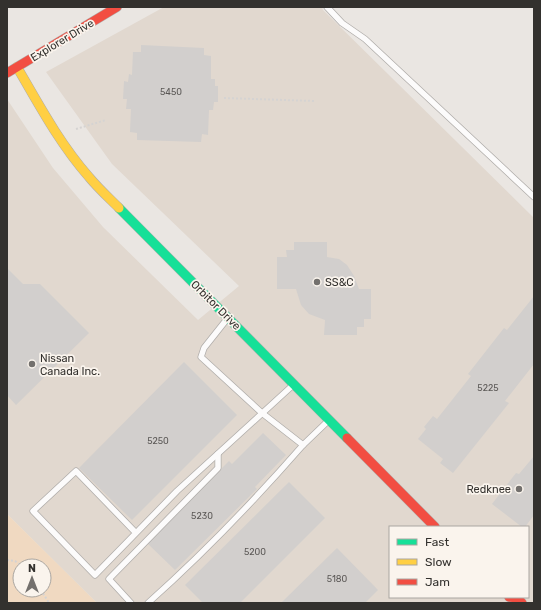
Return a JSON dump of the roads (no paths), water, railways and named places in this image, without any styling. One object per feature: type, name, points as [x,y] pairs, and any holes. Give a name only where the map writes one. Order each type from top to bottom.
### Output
[{"type":"street","name":"Explorer Drive","points":[[7,73],[117,7]]},
{"type":"street","name":"Orbitor Drive","points":[[17,67],[43,113],[63,144],[89,178],[434,526]]},
{"type":"lane","points":[[327,7],[342,23],[365,39],[534,197]]},
{"type":"lane","points":[[228,317],[204,348],[201,357],[262,413],[303,446]]},
{"type":"lane","points":[[136,533],[76,471],[33,511],[95,575],[136,533],[177,491],[294,384]]},
{"type":"lane","points":[[148,603],[178,576],[269,484],[329,420]]},
{"type":"lane","points":[[131,603],[109,579],[218,468],[218,454]]},
{"type":"place","name":"SS&C","points":[[317,282]]},
{"type":"place","name":"Nissan Canada Inc.","points":[[32,364]]},
{"type":"place","name":"Redknee","points":[[519,489]]}]
